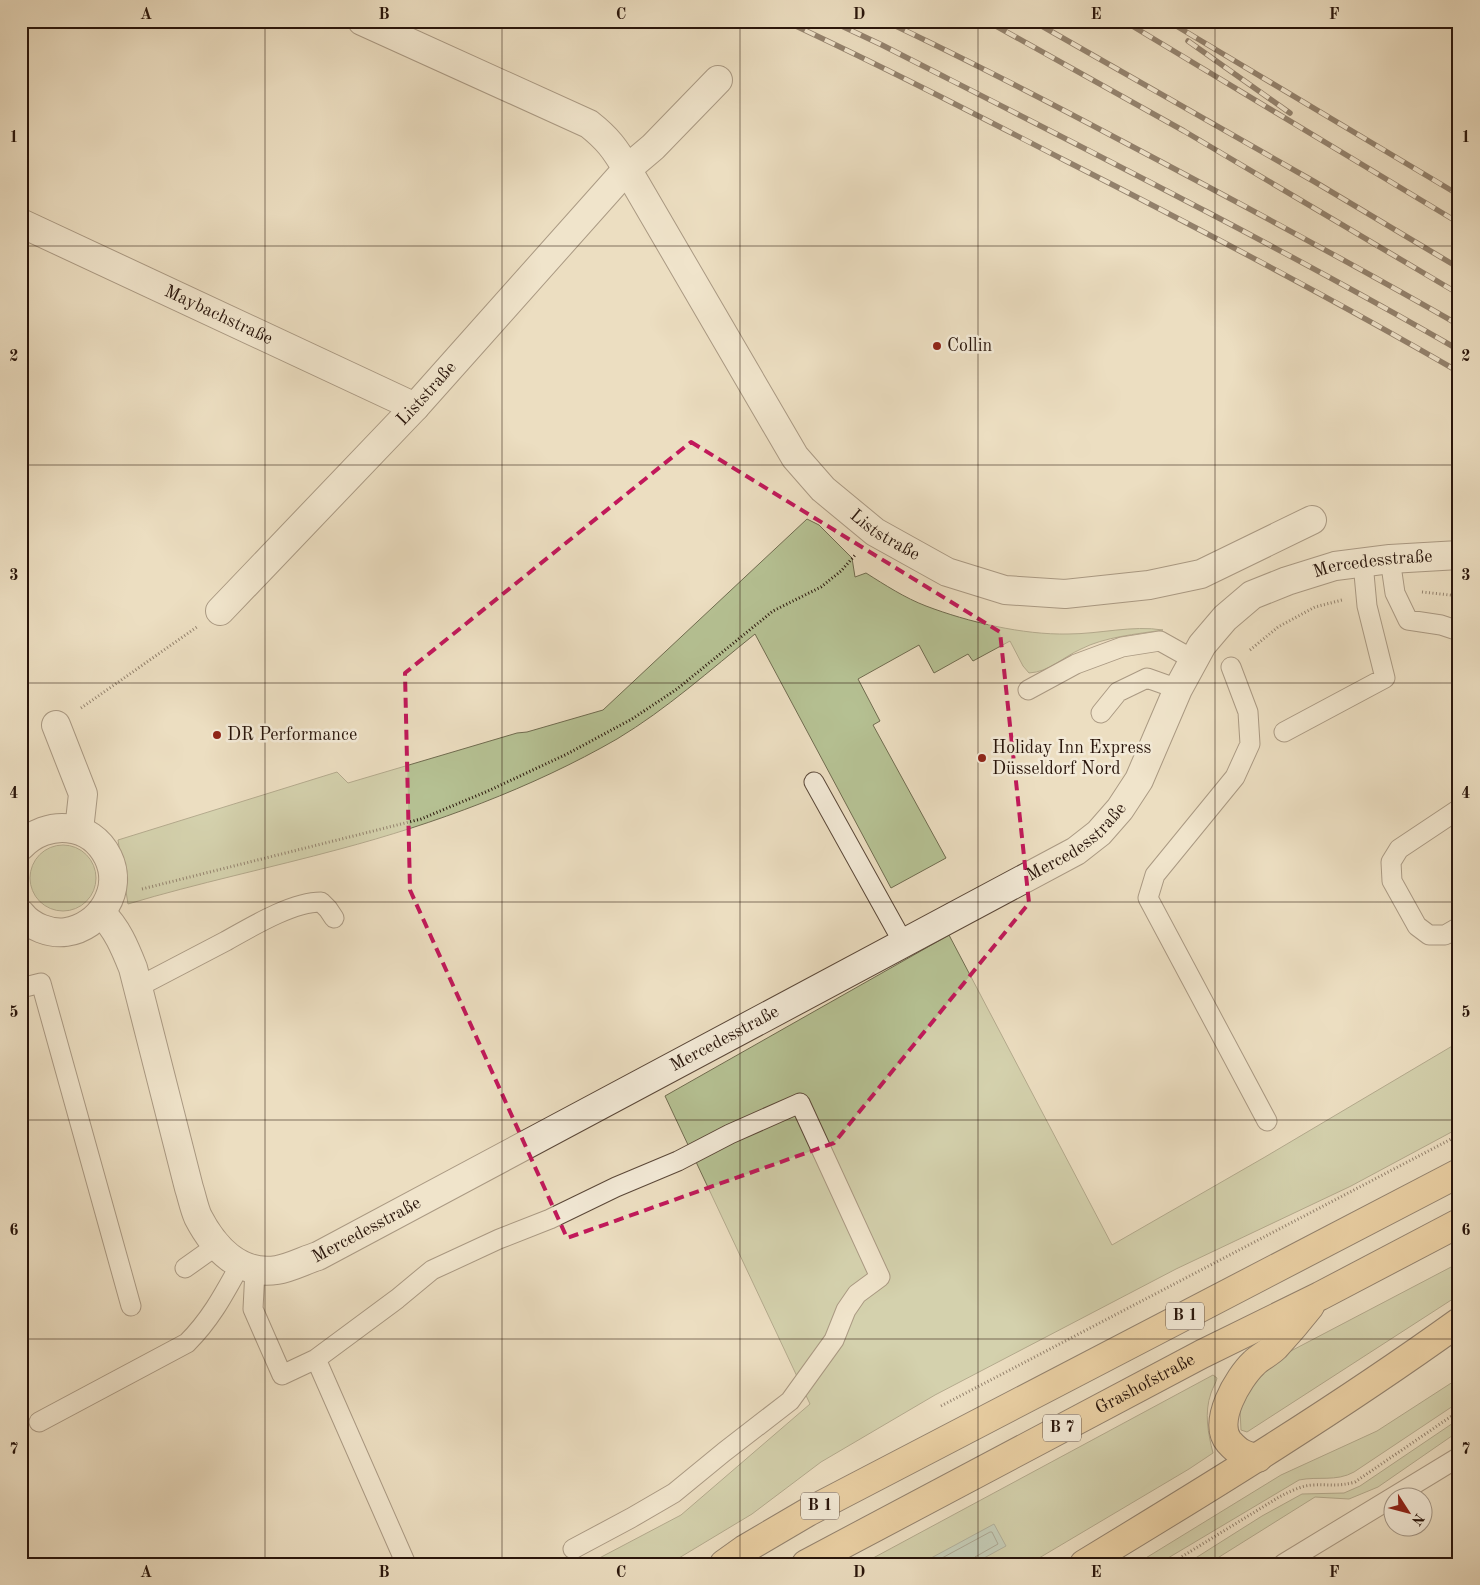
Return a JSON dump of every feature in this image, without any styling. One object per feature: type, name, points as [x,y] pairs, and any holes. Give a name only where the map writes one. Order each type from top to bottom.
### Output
[{"type":"main road","name":"B 1","points":[[724,1564],[745,1549],[808,1512],[1459,1173]]},
{"type":"main road","name":"Grashofstraße","points":[[806,1564],[1202,1354],[1320,1296],[1459,1223]]},
{"type":"main road","points":[[1258,1458],[1245,1456],[1236,1450],[1226,1439],[1223,1424],[1226,1409],[1237,1387],[1253,1364],[1273,1348],[1320,1296]]},
{"type":"main road","points":[[1084,1564],[1258,1458],[1394,1369],[1459,1322]]},
{"type":"street","name":"Liststraße","points":[[362,21],[589,124],[605,136],[614,147],[795,457],[823,490],[870,528],[947,572],[1005,590],[1065,594],[1148,585],[1201,574],[1312,520]]},
{"type":"street","name":"Liststraße","points":[[220,611],[415,406],[627,169],[653,147],[718,80]]},
{"type":"street","name":"Maybachstraße","points":[[21,223],[415,406]]},
{"type":"street","name":"Mercedesstraße","points":[[248,1267],[277,1270],[318,1256],[1076,851],[1099,833],[1120,809],[1139,780],[1178,689],[1202,645],[1225,618],[1252,595],[1287,581],[1335,566],[1390,559],[1459,555]]},
{"type":"street","points":[[56,725],[84,794],[79,830]]},
{"type":"street","points":[[21,928],[61,932],[83,927],[106,905],[113,883],[108,857],[101,846],[90,836],[79,830],[66,827],[52,828],[40,832],[23,842]]},
{"type":"street","points":[[106,905],[111,922],[125,947],[138,987],[189,1188],[198,1216],[216,1246],[222,1252],[248,1267]]},
{"type":"street","points":[[21,914],[36,926],[49,931]]},
{"type":"lane","points":[[1390,559],[1395,593],[1408,620],[1441,625],[1459,631]]},
{"type":"lane","points":[[1284,732],[1385,678],[1367,606],[1363,562]]},
{"type":"lane","points":[[1028,690],[1076,664],[1122,647],[1160,641],[1194,660]]},
{"type":"lane","points":[[1231,667],[1248,712],[1250,744],[1235,778],[1155,875],[1148,898],[1267,1121]]},
{"type":"lane","points":[[1101,713],[1118,692],[1147,678],[1178,689]]},
{"type":"lane","points":[[814,782],[904,944]]},
{"type":"lane","points":[[1459,809],[1399,849],[1390,862],[1392,880],[1417,926],[1428,935],[1444,935],[1459,927]]},
{"type":"lane","points":[[138,987],[264,920],[299,906],[312,902],[321,902],[334,918]]},
{"type":"lane","points":[[21,988],[41,983],[131,1306]]},
{"type":"lane","points":[[248,1267],[253,1309],[282,1375],[316,1359],[397,1299],[432,1270],[678,1161],[730,1134],[800,1103],[880,1277],[857,1294],[846,1310],[834,1340],[790,1401],[674,1493],[572,1549]]},
{"type":"lane","points":[[184,1268],[216,1246]]},
{"type":"lane","points":[[39,1422],[187,1343],[203,1327],[248,1267]]},
{"type":"lane","points":[[316,1359],[406,1564]]},
{"type":"lane","points":[[1283,1564],[1459,1457]]},
{"type":"path","points":[[106,905],[421,819],[497,787],[567,754],[632,719],[678,689],[773,611],[821,587],[841,571],[857,552]]},
{"type":"path","name":"Mercedesstraße","points":[[1395,593],[1422,592],[1459,596]]},
{"type":"path","name":"Mercedesstraße","points":[[1231,667],[1278,627],[1315,607],[1366,595]]},
{"type":"path","points":[[56,725],[220,611]]},
{"type":"path","points":[[1170,1564],[1295,1489],[1311,1485],[1341,1486],[1355,1482],[1459,1411]]},
{"type":"highlighted area","points":[[691,442],[1000,632],[1029,903],[834,1143],[567,1238],[410,890],[405,673]]},
{"type":"green space","points":[[807,519],[819,525],[852,558],[855,577],[866,573],[910,599],[960,617],[1014,630],[1051,634],[1080,634],[1128,629],[1163,630],[1121,636],[1090,645],[1043,670],[1029,673],[1023,666],[1010,641],[973,661],[968,654],[934,673],[919,645],[858,679],[880,721],[873,725],[946,858],[891,888],[755,634],[688,689],[617,739],[585,757],[517,789],[447,816],[375,839],[128,904],[118,840],[337,772],[348,783],[517,733],[527,732],[603,710]]},
{"type":"green space","points":[[56,845],[70,845],[82,850],[91,859],[96,871],[94,891],[87,902],[70,911],[56,911],[44,906],[35,897],[30,885],[30,871],[35,859],[44,850]]},
{"type":"green space","points":[[949,935],[1112,1245],[1459,1042],[1459,1128],[1351,1186],[1176,1269],[935,1395],[821,1462],[752,1514],[669,1564],[588,1564],[681,1515],[810,1404],[665,1096]]},
{"type":"green space","points":[[1459,1261],[1459,1295],[1247,1432],[1241,1430],[1240,1410],[1248,1391],[1262,1374],[1287,1353],[1453,1266]]},
{"type":"green space","points":[[1213,1375],[1217,1378],[1209,1400],[1207,1416],[1213,1453],[1029,1564],[862,1564]]},
{"type":"green space","points":[[1459,1378],[1459,1402],[1354,1472],[1334,1478],[1299,1480],[1158,1564],[1136,1564],[1281,1475],[1377,1431]]},
{"type":"green space","points":[[1459,1419],[1459,1431],[1378,1487],[1349,1499],[1315,1497],[1208,1564],[1186,1564],[1262,1516],[1302,1494],[1344,1493],[1360,1486]]},
{"type":"water","points":[[994,1524],[1006,1546],[973,1564],[920,1564]]},
{"type":"railway","points":[[785,21],[926,90],[1165,212],[1313,290],[1459,372]]},
{"type":"railway","points":[[831,21],[882,45],[1172,194],[1316,270],[1459,350]]},
{"type":"railway","points":[[885,21],[1002,78],[1246,207],[1459,325]]},
{"type":"railway","points":[[987,21],[1184,131],[1459,294]]},
{"type":"railway","points":[[1033,21],[1315,182],[1459,268]]},
{"type":"railway","points":[[1124,21],[1459,223]]},
{"type":"railway","points":[[1168,21],[1459,195]]},
{"type":"railway","points":[[1188,41],[1290,113]]},
{"type":"place","name":"Collin","points":[[937,346]]},
{"type":"place","name":"DR Performance","points":[[217,735]]},
{"type":"place","name":"Holiday Inn Express Düsseldorf Nord","points":[[982,758]]}]
